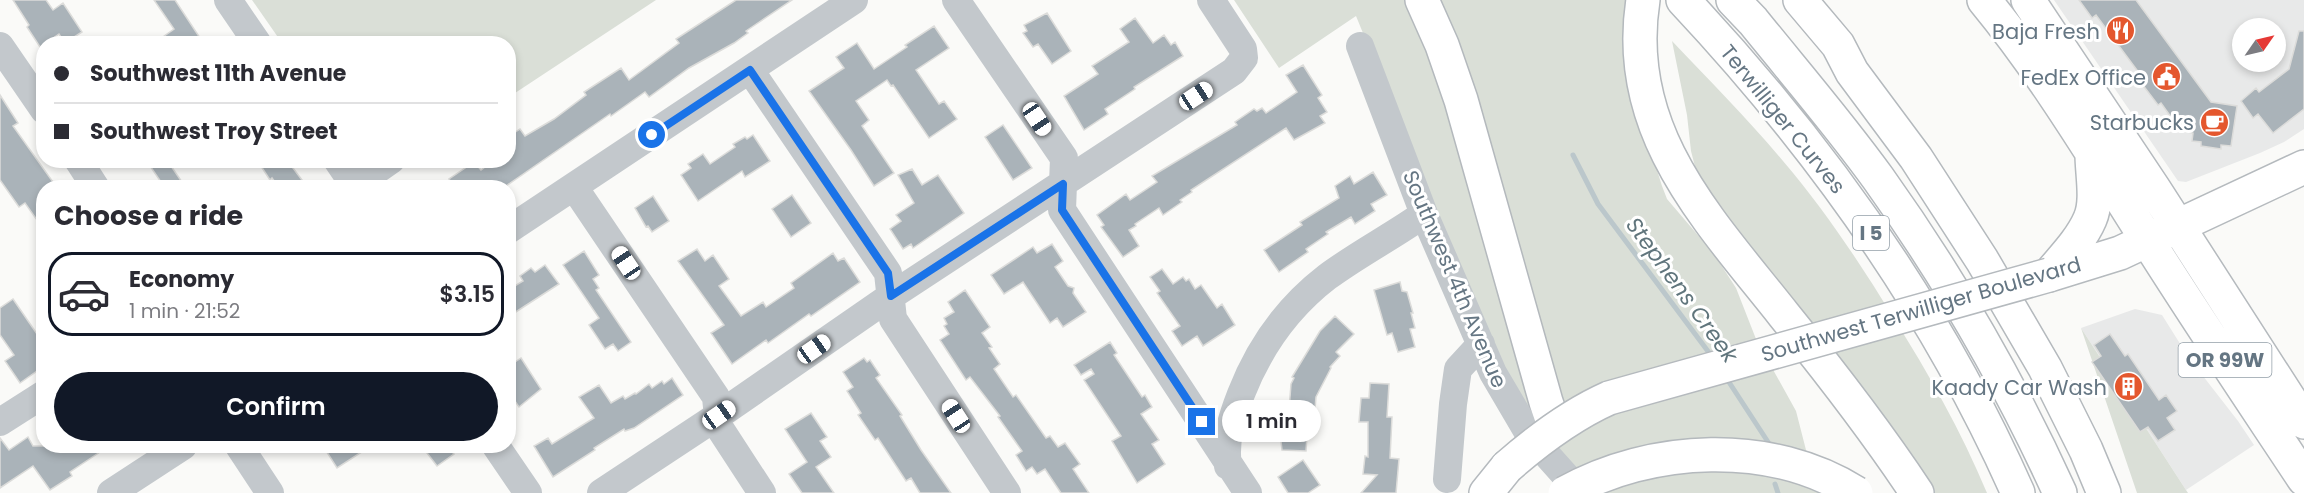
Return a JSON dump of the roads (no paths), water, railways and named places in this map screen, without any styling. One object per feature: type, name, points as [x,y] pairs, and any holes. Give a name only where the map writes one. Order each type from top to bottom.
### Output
[{"type":"main road","points":[[1422,0],[1450,67],[1481,166],[1555,428]]},
{"type":"main road","points":[[1642,0],[1639,31],[1641,74],[1654,125],[1672,166],[1708,219],[1880,438],[1917,493]]},
{"type":"main road","name":"Terwilliger Curves","points":[[1683,0],[1766,92],[1816,155],[1874,236],[1912,293],[1982,414],[2018,493]]},
{"type":"main road","name":"Terwilliger Curves","points":[[1733,0],[1878,177],[1935,264],[2009,390],[2060,493]]},
{"type":"main road","points":[[1785,0],[1830,53],[1852,72]]},
{"type":"main road","points":[[1800,0],[1838,45],[1852,72],[1916,158],[1982,260],[2045,368],[2086,450],[2104,493]]},
{"type":"main road","name":"OR 99W","points":[[1984,0],[2037,72],[2091,152],[2304,479]]},
{"type":"main road","name":"OR 99W","points":[[2028,0],[2178,225],[2304,422]]},
{"type":"main road","points":[[2049,275],[2079,239],[2091,218],[2094,204],[2091,152]]},
{"type":"main road","name":"Southwest Terwilliger Boulevard","points":[[1486,493],[1507,467],[1555,428],[1588,408],[1635,390],[2049,275],[2120,253],[2304,166]]},
{"type":"main road","points":[[1565,493],[1608,473],[1642,463],[1709,454],[1779,463],[1832,479],[1856,493]]},
{"type":"street","points":[[228,0],[253,36]]},
{"type":"street","points":[[516,225],[854,0]]},
{"type":"street","points":[[956,0],[1064,158],[1062,210],[1248,493]]},
{"type":"street","points":[[601,493],[891,296],[1234,71],[1244,58],[1239,42],[1211,0]]},
{"type":"street","points":[[0,45],[36,98]]},
{"type":"street","name":"Southwest 4th Avenue","points":[[1360,46],[1424,214],[1493,373],[1530,436],[1581,493]]},
{"type":"street","points":[[750,70],[888,273],[893,319],[1007,493]]},
{"type":"street","points":[[361,180],[379,168]]},
{"type":"street","points":[[574,187],[716,397],[722,431],[762,493]]},
{"type":"street","points":[[1231,493],[1227,461],[1229,432],[1250,372],[1278,326],[1311,290],[1329,276],[1424,214]]},
{"type":"street","points":[[1447,479],[1458,369],[1480,344]]},
{"type":"street","points":[[0,422],[36,399]]},
{"type":"street","points":[[111,493],[172,453]]},
{"type":"street","points":[[244,453],[270,493]]},
{"type":"street","points":[[501,453],[528,493]]},
{"type":"waterway","name":"Stephens Creek","points":[[1573,155],[1598,204],[1713,358]]},
{"type":"waterway","name":"Stephens Creek","points":[[1725,376],[1768,442]]},
{"type":"waterway","name":"Stephens Creek","points":[[1775,484],[1778,493]]},
{"type":"place","name":"Baja Fresh","points":[[2121,31]]},
{"type":"place","name":"FedEx Office","points":[[2167,77]]},
{"type":"place","name":"Starbucks","points":[[2215,122]]},
{"type":"place","name":"Kaady Car Wash","points":[[2128,387]]}]
